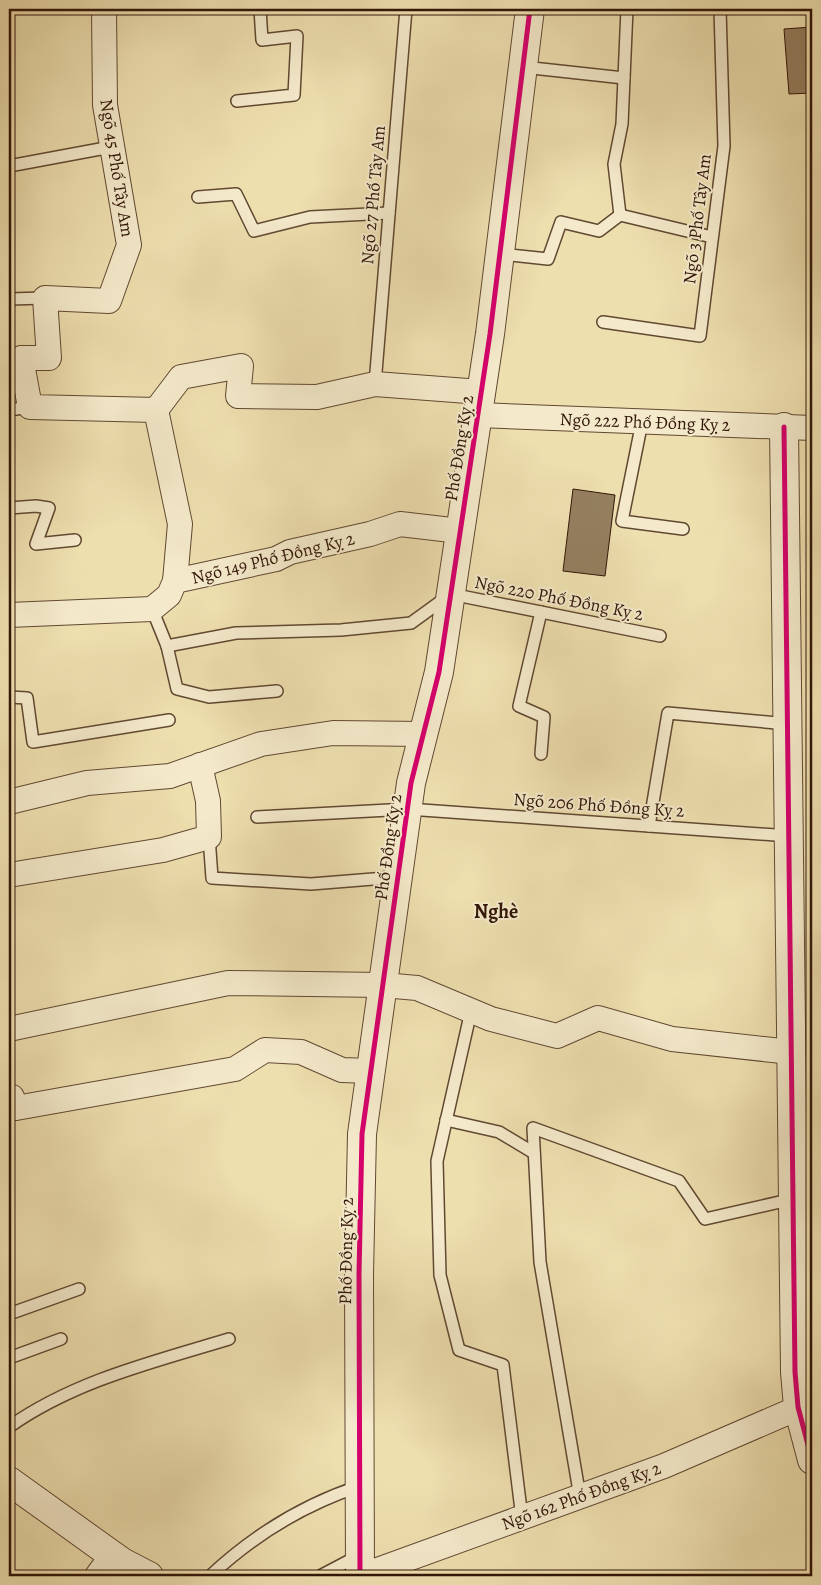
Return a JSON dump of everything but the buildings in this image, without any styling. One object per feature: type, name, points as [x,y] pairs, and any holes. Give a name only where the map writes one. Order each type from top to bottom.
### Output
[{"type":"street","name":"Ngõ 45 Phố Tây Am","points":[[45,298],[109,301],[129,245],[105,105],[104,9]]},
{"type":"street","name":"Phố Đồng Kỵ 2","points":[[360,1569],[359,1274],[362,1134],[408,810],[439,672],[451,594],[500,254],[530,9]]},
{"type":"street","points":[[45,298],[49,358],[21,358],[19,408],[156,410],[180,524],[175,581]]},
{"type":"street","name":"Ngõ 222 Phố Đồng Kỵ 2","points":[[156,410],[181,377],[242,366],[238,396],[317,397],[375,384],[479,404],[642,422],[812,428]]},
{"type":"street","points":[[784,427],[795,1372],[805,1404],[812,1460]]},
{"type":"street","name":"Ngõ 149 Phố Đồng Kỵ 2","points":[[152,610],[169,595],[175,581],[276,560],[290,552],[370,534],[400,524],[460,531]]},
{"type":"street","points":[[9,616],[152,610]]},
{"type":"street","points":[[9,802],[87,783],[170,776],[248,747],[333,733],[424,734]]},
{"type":"street","points":[[9,875],[163,850],[209,837],[208,801],[200,765]]},
{"type":"street","points":[[9,1029],[228,982],[382,985],[417,988],[490,1019],[557,1036],[598,1018],[672,1039],[791,1052]]},
{"type":"street","points":[[9,1097],[12,1097],[16,1108],[235,1069],[265,1050],[301,1052],[342,1070],[370,1071]]},
{"type":"street","name":"Ngõ 162 Phố Đồng Kỵ 2","points":[[360,1569],[522,1518],[664,1466],[805,1404]]},
{"type":"street","points":[[9,1481],[122,1562],[150,1576]]},
{"type":"street","points":[[97,1576],[113,1554]]},
{"type":"lane","points":[[236,100],[294,95],[297,36],[262,40],[260,9]]},
{"type":"lane","name":"Ngõ 27 Phố Tây Am","points":[[375,384],[406,9]]},
{"type":"lane","points":[[620,215],[614,164],[622,124],[627,9]]},
{"type":"lane","name":"Ngõ 3 Phố Tây Am","points":[[603,322],[700,336],[724,146],[720,9]]},
{"type":"lane","points":[[523,67],[624,78]]},
{"type":"lane","points":[[9,166],[111,147]]},
{"type":"lane","points":[[198,197],[236,194],[254,231],[310,217],[389,213]]},
{"type":"lane","points":[[620,215],[712,237]]},
{"type":"lane","points":[[500,254],[548,259],[561,222],[599,231],[620,215]]},
{"type":"lane","points":[[9,299],[45,298]]},
{"type":"lane","points":[[642,422],[622,521],[683,529]]},
{"type":"lane","points":[[9,508],[36,506],[49,508],[36,544],[75,540]]},
{"type":"lane","points":[[167,646],[236,633],[341,630],[411,623],[451,594]]},
{"type":"lane","name":"Ngõ 220 Phố Đồng Kỵ 2","points":[[451,594],[660,636]]},
{"type":"lane","points":[[152,610],[167,646],[177,689],[208,697],[277,691]]},
{"type":"lane","points":[[541,612],[519,706],[544,717],[541,754]]},
{"type":"lane","points":[[9,697],[27,698],[33,742],[169,720]]},
{"type":"lane","points":[[649,826],[668,713],[788,724]]},
{"type":"lane","name":"Ngõ 206 Phố Đồng Kỵ 2","points":[[257,817],[408,810],[788,836]]},
{"type":"lane","points":[[209,837],[212,878],[311,884],[398,877]]},
{"type":"lane","points":[[471,1011],[437,1161],[440,1275],[459,1350],[503,1365],[522,1518]]},
{"type":"lane","points":[[446,1120],[499,1132],[534,1153]]},
{"type":"lane","points":[[580,1497],[540,1262],[533,1128],[679,1182],[705,1219],[793,1199]]},
{"type":"lane","points":[[9,1314],[79,1289]]},
{"type":"lane","points":[[9,1358],[61,1339]]},
{"type":"lane","points":[[9,1427],[37,1407],[104,1377],[229,1339]]},
{"type":"lane","points":[[210,1576],[235,1552],[292,1515],[330,1496],[360,1486]]},
{"type":"lane","points":[[320,1576],[360,1569]]},
{"type":"cycle path","points":[[360,1576],[359,1274],[362,1134],[411,783],[439,672],[490,334],[530,9]]},
{"type":"cycle path","points":[[784,427],[795,1372],[798,1407],[812,1460]]},
{"type":"district","name":"Nghè","points":[[496,911]]}]
